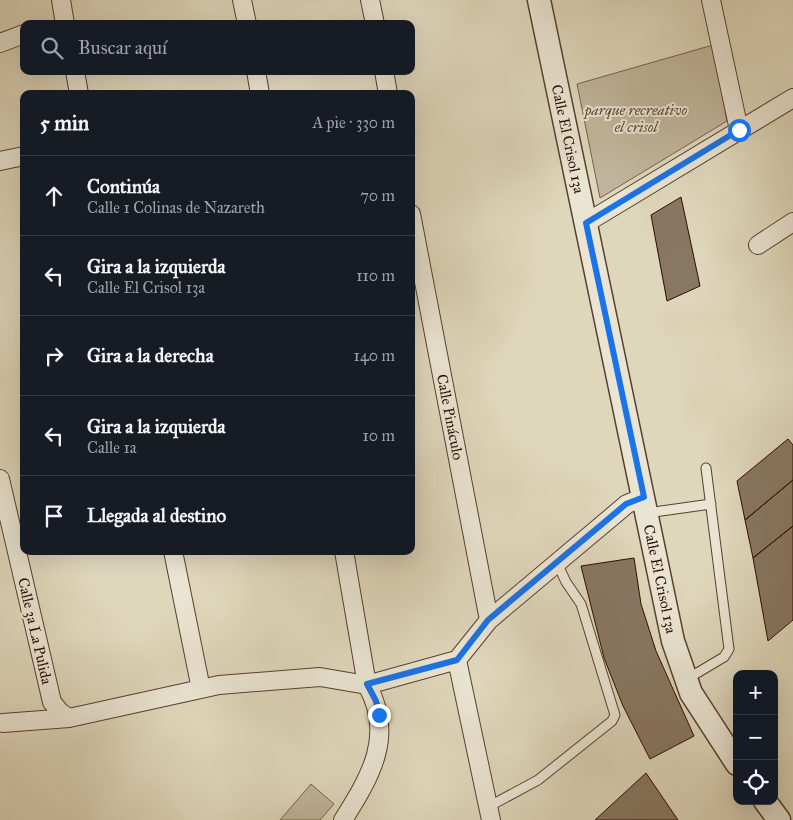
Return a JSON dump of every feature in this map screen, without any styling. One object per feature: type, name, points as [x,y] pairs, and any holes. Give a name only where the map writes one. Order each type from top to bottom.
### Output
[{"type":"street","points":[[61,0],[64,20]]},
{"type":"street","points":[[242,0],[245,20]]},
{"type":"street","points":[[370,0],[374,20]]},
{"type":"street","name":"Calle El Crisol 13a","points":[[539,0],[673,641],[691,693],[734,760]]},
{"type":"street","points":[[711,0],[739,130]]},
{"type":"street","points":[[0,43],[20,36]]},
{"type":"street","points":[[76,75],[78,90]]},
{"type":"street","points":[[257,75],[259,90]]},
{"type":"street","points":[[385,75],[387,90]]},
{"type":"street","points":[[586,223],[793,98]]},
{"type":"street","points":[[0,161],[20,157]]},
{"type":"street","points":[[758,245],[793,222]]},
{"type":"street","name":"Calle Pináculo","points":[[415,235],[488,620]]},
{"type":"street","name":"Calle 3a La Pulida","points":[[0,479],[52,702],[60,712],[69,718]]},
{"type":"street","points":[[3,723],[69,718],[219,685],[320,677],[367,684],[457,660],[488,620],[626,504],[645,505]]},
{"type":"street","points":[[174,555],[201,689]]},
{"type":"street","points":[[343,820],[368,781],[377,753],[379,715],[376,701],[367,684],[345,555]]},
{"type":"street","points":[[457,660],[489,813]]},
{"type":"street","points":[[768,805],[779,820]]},
{"type":"lane","points":[[686,679],[724,657],[730,649],[706,468]]},
{"type":"lane","points":[[645,505],[711,504]]},
{"type":"lane","points":[[489,813],[538,780],[612,721],[615,714],[580,604],[557,563]]},
{"type":"green space","name":"parque recreativo el crisol","points":[[713,45],[727,121],[600,198],[577,84]]},
{"type":"green space","points":[[311,784],[334,804],[320,820],[280,820]]},
{"type":"building","points":[[681,197],[700,286],[667,301],[651,215]]},
{"type":"building","points":[[788,439],[793,445],[793,480],[745,520],[737,481]]},
{"type":"building","points":[[793,480],[793,526],[753,558],[745,520]]},
{"type":"building","points":[[793,526],[793,620],[768,641],[753,558]]},
{"type":"building","points":[[634,558],[641,604],[656,651],[694,736],[650,759],[623,706],[604,658],[581,566]]},
{"type":"building","points":[[646,773],[678,820],[595,820]]},
{"type":"route","points":[[379,715],[376,701],[367,684],[457,660],[488,620],[626,504],[644,497],[586,223],[739,130]]}]
